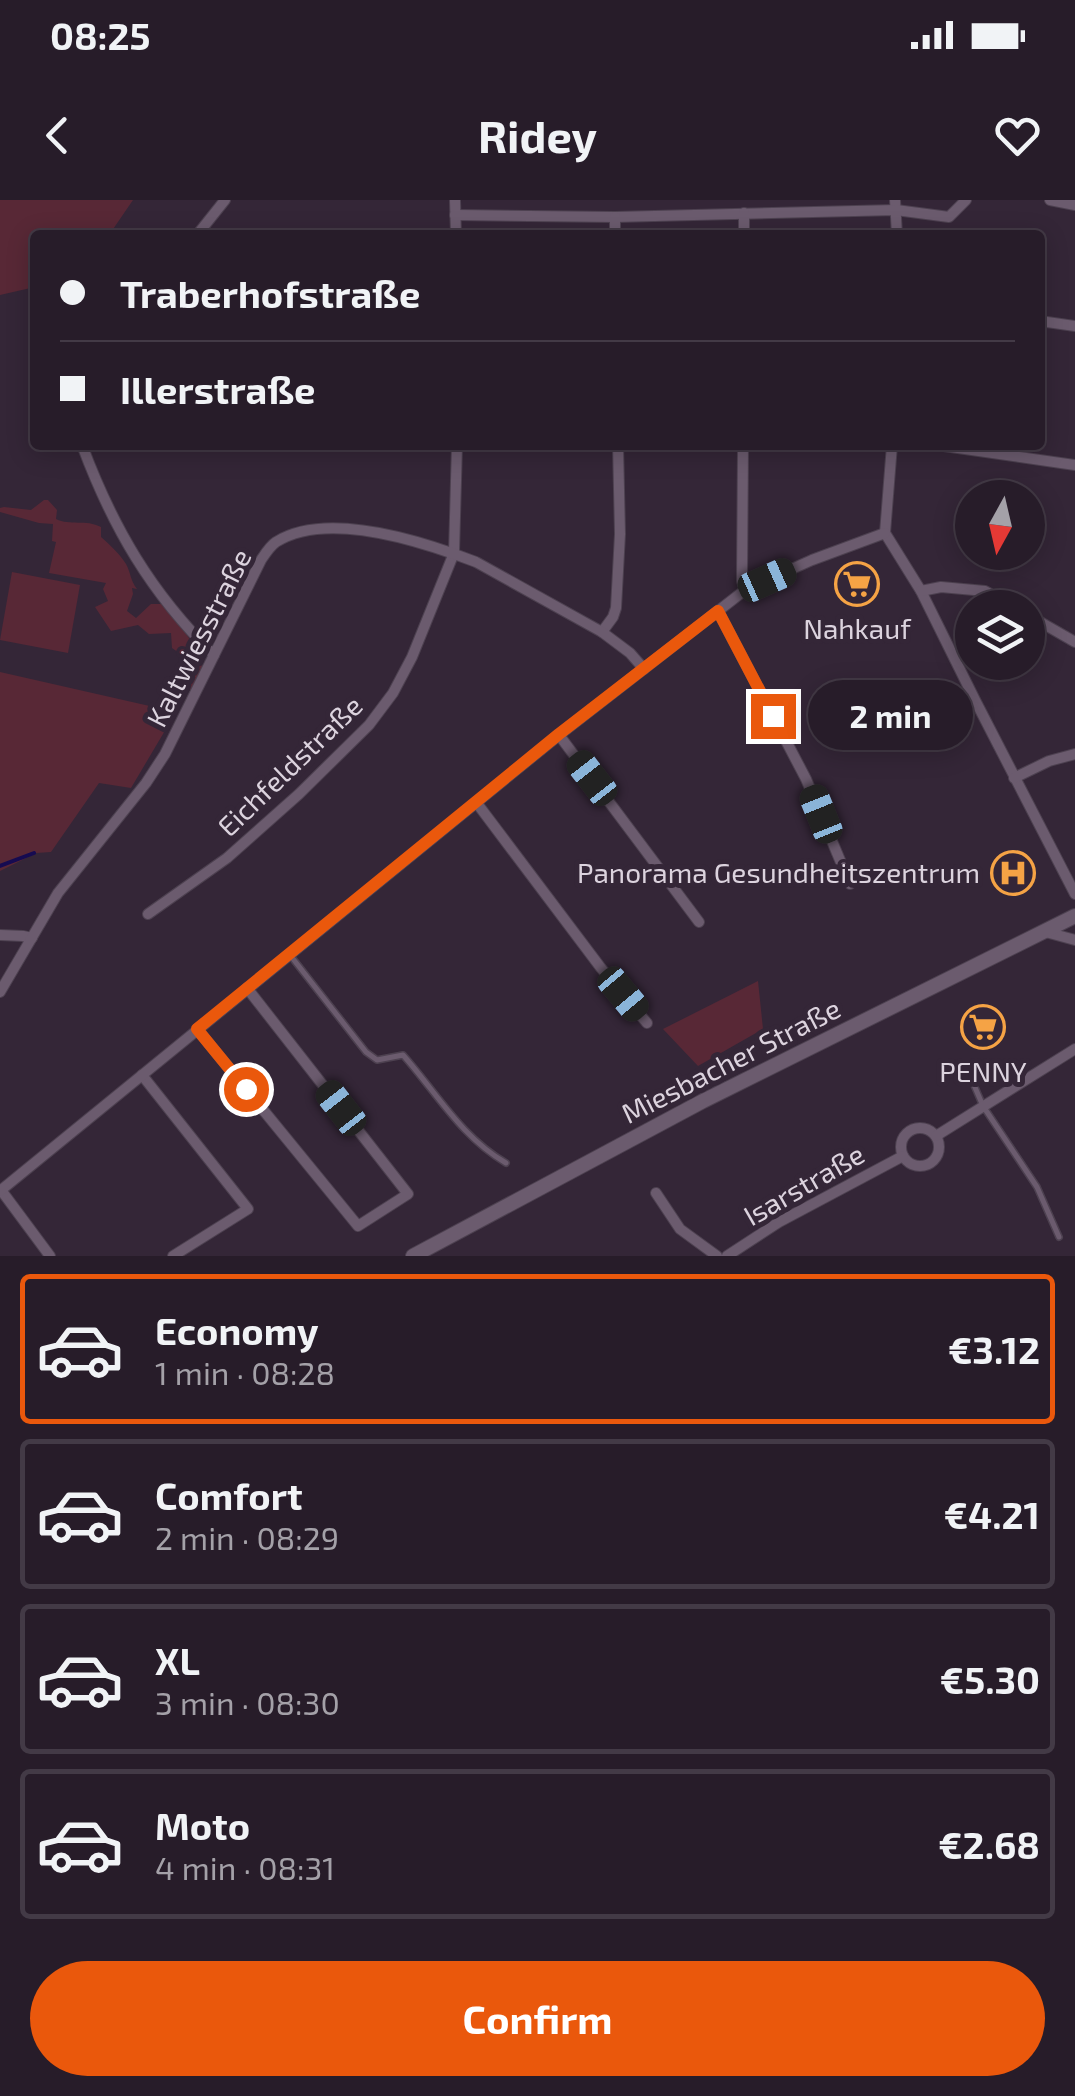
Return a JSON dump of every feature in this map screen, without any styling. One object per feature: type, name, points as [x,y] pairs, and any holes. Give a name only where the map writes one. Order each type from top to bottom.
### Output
[{"type":"main road","name":"Miesbacher Straße","points":[[413,1256],[703,1101],[1075,916]]},
{"type":"street","points":[[201,230],[225,200]]},
{"type":"street","points":[[455,200],[456,230]]},
{"type":"street","points":[[455,216],[614,218],[896,205],[949,217],[966,200]]},
{"type":"street","points":[[1050,200],[1075,204]]},
{"type":"street","points":[[896,205],[897,230]]},
{"type":"street","points":[[744,213],[744,230]]},
{"type":"street","points":[[614,218],[615,230]]},
{"type":"street","points":[[1045,322],[1075,326]]},
{"type":"street","points":[[84,450],[102,500],[129,550],[162,598],[214,655]]},
{"type":"street","name":"Eichfeldstraße","points":[[148,914],[226,858],[299,794],[369,726],[392,693],[412,657],[454,554],[457,450]]},
{"type":"street","points":[[602,632],[616,608],[620,534],[618,450]]},
{"type":"street","points":[[743,450],[744,590]]},
{"type":"street","points":[[892,450],[884,532],[921,591],[1075,894]]},
{"type":"street","points":[[972,450],[1075,465]]},
{"type":"street","name":"Kaltwiesstraße","points":[[0,992],[58,893],[165,754],[260,560],[274,543],[306,530],[337,528],[392,537],[454,554],[476,562],[602,632],[630,652],[644,668]]},
{"type":"street","points":[[50,1256],[1,1191],[559,734],[744,590],[884,532]]},
{"type":"street","points":[[921,591],[942,587],[974,590]]},
{"type":"street","points":[[718,611],[806,779],[850,884]]},
{"type":"street","points":[[1045,624],[1075,642]]},
{"type":"street","points":[[1062,634],[1075,632]]},
{"type":"street","points":[[559,734],[699,922]]},
{"type":"street","points":[[1014,778],[1049,761],[1075,754]]},
{"type":"street","points":[[476,802],[601,968],[648,1023]]},
{"type":"street","points":[[1040,931],[1075,940]]},
{"type":"street","points":[[0,935],[32,938]]},
{"type":"street","points":[[197,1029],[358,1226],[408,1194],[247,988]]},
{"type":"street","name":"Isarstraße","points":[[936,1136],[1075,1049]]},
{"type":"street","points":[[142,1074],[248,1209],[173,1256]]},
{"type":"street","name":"Isarstraße","points":[[926,1128],[936,1136],[938,1154],[930,1163],[918,1166],[903,1156],[901,1143],[908,1132],[926,1128]]},
{"type":"street","name":"Isarstraße","points":[[735,1254],[780,1222],[903,1156]]},
{"type":"street","points":[[656,1193],[680,1229],[717,1256]]},
{"type":"lane","points":[[290,955],[366,1052],[377,1060],[402,1055],[456,1122],[490,1154],[506,1163]]},
{"type":"lane","points":[[971,1078],[983,1106],[1037,1188],[1060,1237]]},
{"type":"shaded area","points":[[0,200],[133,200],[112,230],[30,230],[30,288],[0,295]]},
{"type":"shaded area","points":[[44,500],[57,510],[56,519],[101,527],[101,537],[128,567],[137,589],[132,588],[127,611],[136,618],[151,604],[164,604],[197,649],[193,657],[203,668],[192,689],[185,691],[180,682],[182,655],[172,648],[171,633],[149,634],[138,625],[111,631],[95,607],[108,601],[103,589],[106,583],[49,573],[56,542],[52,541],[53,524],[0,512],[4,507],[31,510]]},
{"type":"shaded area","points":[[12,572],[80,585],[68,653],[0,640]]},
{"type":"shaded area","points":[[0,672],[176,712],[131,788],[99,783],[51,852],[36,853],[0,871]]},
{"type":"shaded area","points":[[758,981],[763,1029],[698,1066],[663,1029]]},
{"type":"waterway","points":[[0,866],[34,853]]},
{"type":"place","name":"Nahkauf","points":[[857,584]]},
{"type":"place","name":"Panorama Gesundheitszentrum","points":[[1013,873]]},
{"type":"place","name":"PENNY","points":[[983,1027]]},
{"type":"route","points":[[246,1089],[197,1029],[559,734],[718,611],[773,716]]}]
